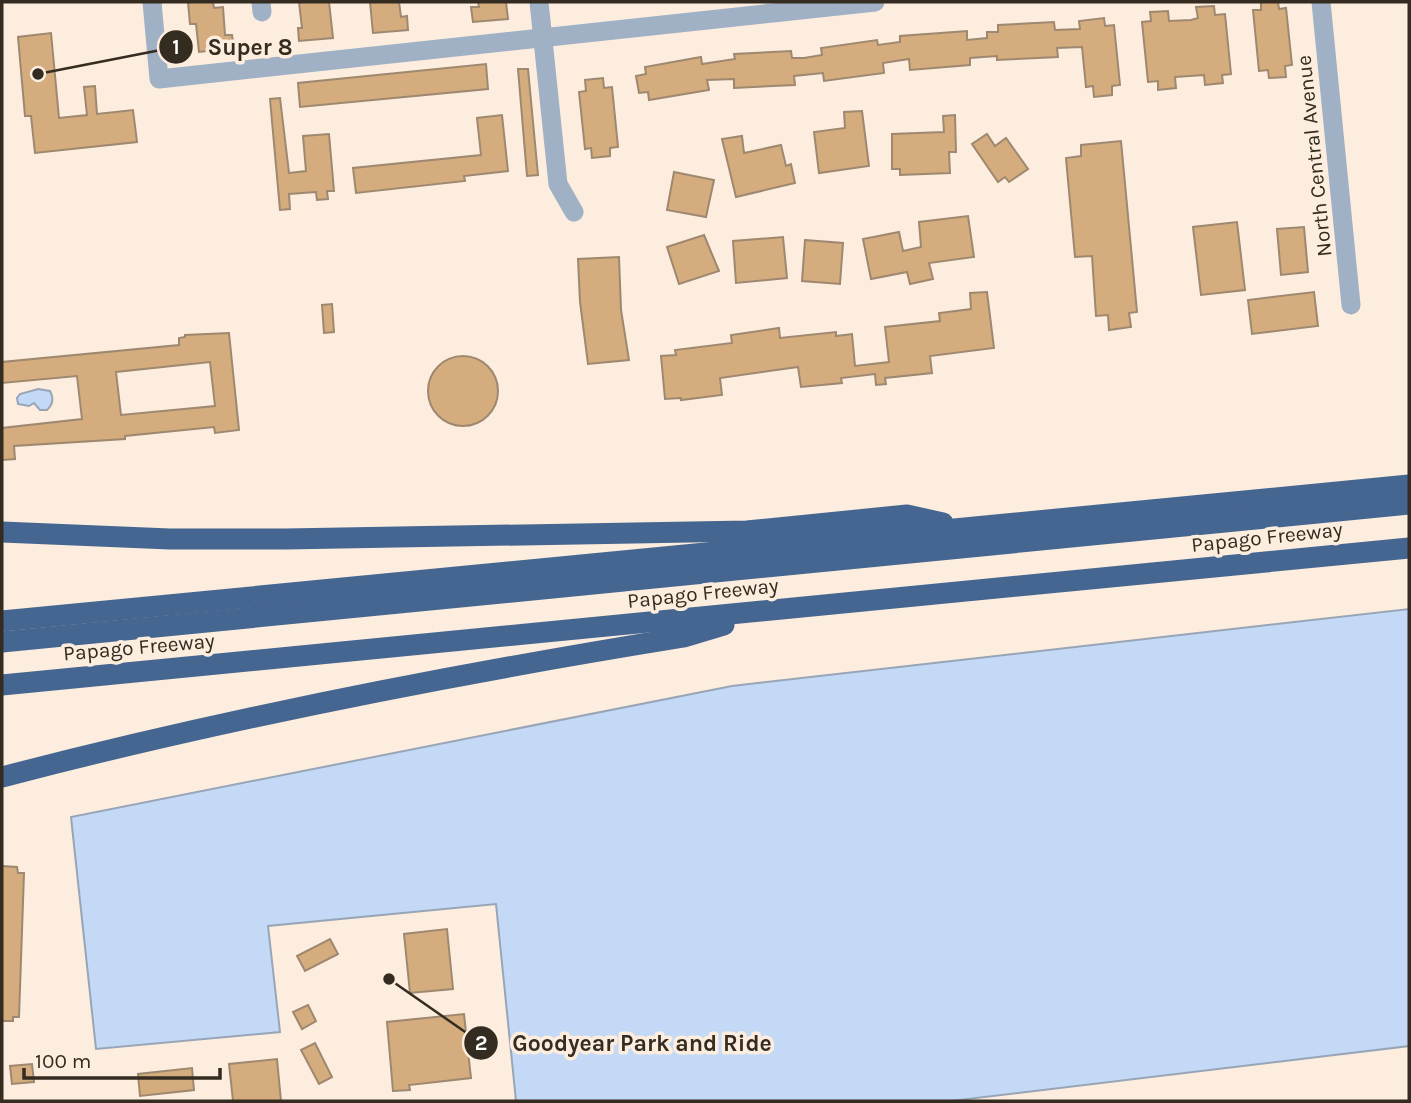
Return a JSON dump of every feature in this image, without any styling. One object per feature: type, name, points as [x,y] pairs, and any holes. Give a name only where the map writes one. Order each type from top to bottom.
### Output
[{"type":"highway","name":"Papago Freeway","points":[[2,621],[1409,485]]},
{"type":"highway","points":[[2,642],[1409,504]]},
{"type":"highway","points":[[2,532],[170,539],[285,539],[747,531],[907,515],[962,528]]},
{"type":"highway","name":"Papago Freeway","points":[[2,685],[1409,548]]},
{"type":"highway","points":[[2,777],[207,726],[336,699],[684,637],[777,610]]},
{"type":"street","points":[[152,2],[159,79],[875,2]]},
{"type":"street","points":[[539,2],[558,184],[574,212]]},
{"type":"street","name":"North Central Avenue","points":[[1321,2],[1351,305]]},
{"type":"water","points":[[38,389],[50,391],[52,401],[47,410],[40,410],[34,403],[29,406],[18,404],[17,398],[20,394]]},
{"type":"water","points":[[1409,609],[1409,1046],[951,1101],[516,1101],[496,904],[268,926],[280,1032],[96,1049],[71,817],[732,686]]},
{"type":"building","points":[[188,2],[213,2],[214,8],[223,7],[225,35],[232,35],[234,48],[199,52],[196,24],[190,24]]},
{"type":"building","points":[[299,2],[329,2],[333,38],[299,41],[298,28],[302,28]]},
{"type":"building","points":[[370,2],[399,2],[401,17],[407,16],[408,30],[373,33]]},
{"type":"building","points":[[478,2],[506,2],[508,19],[473,22],[471,7],[479,7]]},
{"type":"building","points":[[1261,2],[1278,2],[1279,9],[1286,8],[1292,65],[1285,66],[1286,77],[1269,78],[1268,70],[1259,71],[1253,10],[1261,10]]},
{"type":"building","points":[[1214,6],[1215,15],[1225,14],[1231,74],[1222,75],[1223,83],[1205,85],[1204,75],[1175,77],[1176,88],[1158,90],[1158,81],[1148,82],[1142,22],[1151,21],[1150,12],[1168,11],[1169,21],[1191,20],[1198,18],[1196,7]]},
{"type":"building","points":[[1104,18],[1105,26],[1114,25],[1120,85],[1112,86],[1112,95],[1094,97],[1093,86],[1086,87],[1082,47],[1057,48],[1058,57],[997,60],[997,56],[970,58],[970,65],[910,70],[909,59],[883,63],[884,73],[824,81],[823,73],[794,76],[795,85],[734,88],[734,79],[707,80],[709,90],[649,100],[648,92],[639,93],[636,76],[646,74],[645,67],[701,57],[702,64],[735,59],[734,54],[791,51],[792,58],[804,58],[822,55],[821,48],[877,40],[878,45],[900,42],[900,36],[967,31],[967,40],[987,38],[987,32],[998,32],[998,25],[1054,22],[1055,30],[1080,29],[1079,21]]},
{"type":"building","points":[[51,33],[59,118],[87,115],[84,87],[95,86],[97,114],[133,110],[137,142],[35,153],[31,116],[25,116],[18,37]]},
{"type":"building","points":[[486,64],[488,89],[300,107],[298,83]]},
{"type":"building","points":[[518,69],[528,69],[538,175],[527,176]]},
{"type":"building","points":[[603,78],[604,88],[612,87],[618,147],[610,148],[610,156],[592,158],[591,148],[585,149],[579,92],[586,91],[585,80]]},
{"type":"building","points":[[280,98],[289,173],[306,171],[303,136],[329,134],[334,191],[327,191],[328,199],[317,200],[316,192],[289,194],[290,209],[280,210],[270,99]]},
{"type":"building","points":[[862,111],[869,166],[819,173],[814,132],[845,128],[844,112]]},
{"type":"building","points":[[502,115],[508,171],[464,176],[465,181],[356,193],[353,168],[481,155],[477,118]]},
{"type":"building","points":[[955,115],[956,152],[949,152],[950,173],[900,175],[900,169],[892,169],[892,134],[944,132],[943,116]]},
{"type":"building","points":[[987,134],[995,146],[1006,138],[1028,169],[1009,182],[1005,177],[998,182],[972,144]]},
{"type":"building","points":[[742,136],[744,153],[781,145],[786,166],[791,164],[795,183],[736,197],[722,139]]},
{"type":"building","points":[[1121,141],[1137,312],[1129,313],[1131,327],[1109,330],[1108,315],[1096,316],[1092,256],[1075,257],[1066,158],[1081,156],[1081,145]]},
{"type":"building","points":[[674,172],[714,180],[706,217],[667,210]]},
{"type":"building","points":[[968,216],[974,257],[929,263],[933,279],[910,284],[907,272],[871,279],[863,239],[899,232],[903,251],[921,247],[919,222]]},
{"type":"building","points":[[1237,222],[1245,290],[1201,295],[1193,227]]},
{"type":"building","points":[[1304,227],[1308,272],[1281,275],[1277,229]]},
{"type":"building","points":[[704,235],[719,271],[679,284],[667,247]]},
{"type":"building","points":[[783,237],[787,278],[736,283],[733,241]]},
{"type":"building","points":[[805,240],[843,243],[840,284],[802,281]]},
{"type":"building","points":[[619,257],[621,310],[629,360],[588,364],[578,259]]},
{"type":"building","points":[[987,292],[994,348],[930,356],[932,373],[885,378],[886,384],[876,385],[875,374],[841,378],[842,383],[801,387],[798,367],[720,378],[722,395],[681,400],[665,399],[661,356],[676,355],[675,350],[732,343],[731,335],[779,328],[780,338],[836,332],[836,336],[852,334],[855,366],[889,362],[885,327],[940,321],[939,313],[971,309],[970,293]]},
{"type":"building","points":[[1314,292],[1318,326],[1252,334],[1248,300]]},
{"type":"building","points":[[332,304],[334,332],[324,333],[322,305]]},
{"type":"building","points":[[229,333],[239,430],[215,433],[214,427],[125,436],[125,439],[14,446],[15,459],[2,460],[2,428],[82,419],[77,376],[2,383],[2,362],[179,345],[179,338],[185,335]],"holes":[[[210,362],[215,406],[121,415],[116,372]]]},
{"type":"building","points":[[463,356],[488,366],[498,391],[488,416],[463,426],[438,416],[428,391],[438,366]]},
{"type":"building","points":[[2,866],[17,867],[18,873],[24,873],[19,1017],[13,1017],[13,1021],[2,1021]]},
{"type":"building","points":[[447,929],[453,989],[410,993],[404,934]]},
{"type":"building","points":[[330,939],[338,954],[305,971],[297,956]]},
{"type":"building","points":[[308,1005],[316,1021],[302,1029],[293,1012]]},
{"type":"building","points":[[464,1014],[471,1078],[409,1085],[410,1090],[393,1091],[387,1022]]},
{"type":"building","points":[[315,1043],[332,1077],[319,1084],[301,1050]]},
{"type":"building","points":[[277,1059],[281,1101],[233,1101],[229,1064]]},
{"type":"building","points":[[32,1064],[34,1082],[12,1084],[10,1066]]},
{"type":"building","points":[[192,1068],[194,1090],[140,1096],[138,1074]]},
{"type":"place","name":"Super 8","points":[[38,74]]},
{"type":"place","name":"Goodyear Park and Ride","points":[[389,979]]}]
